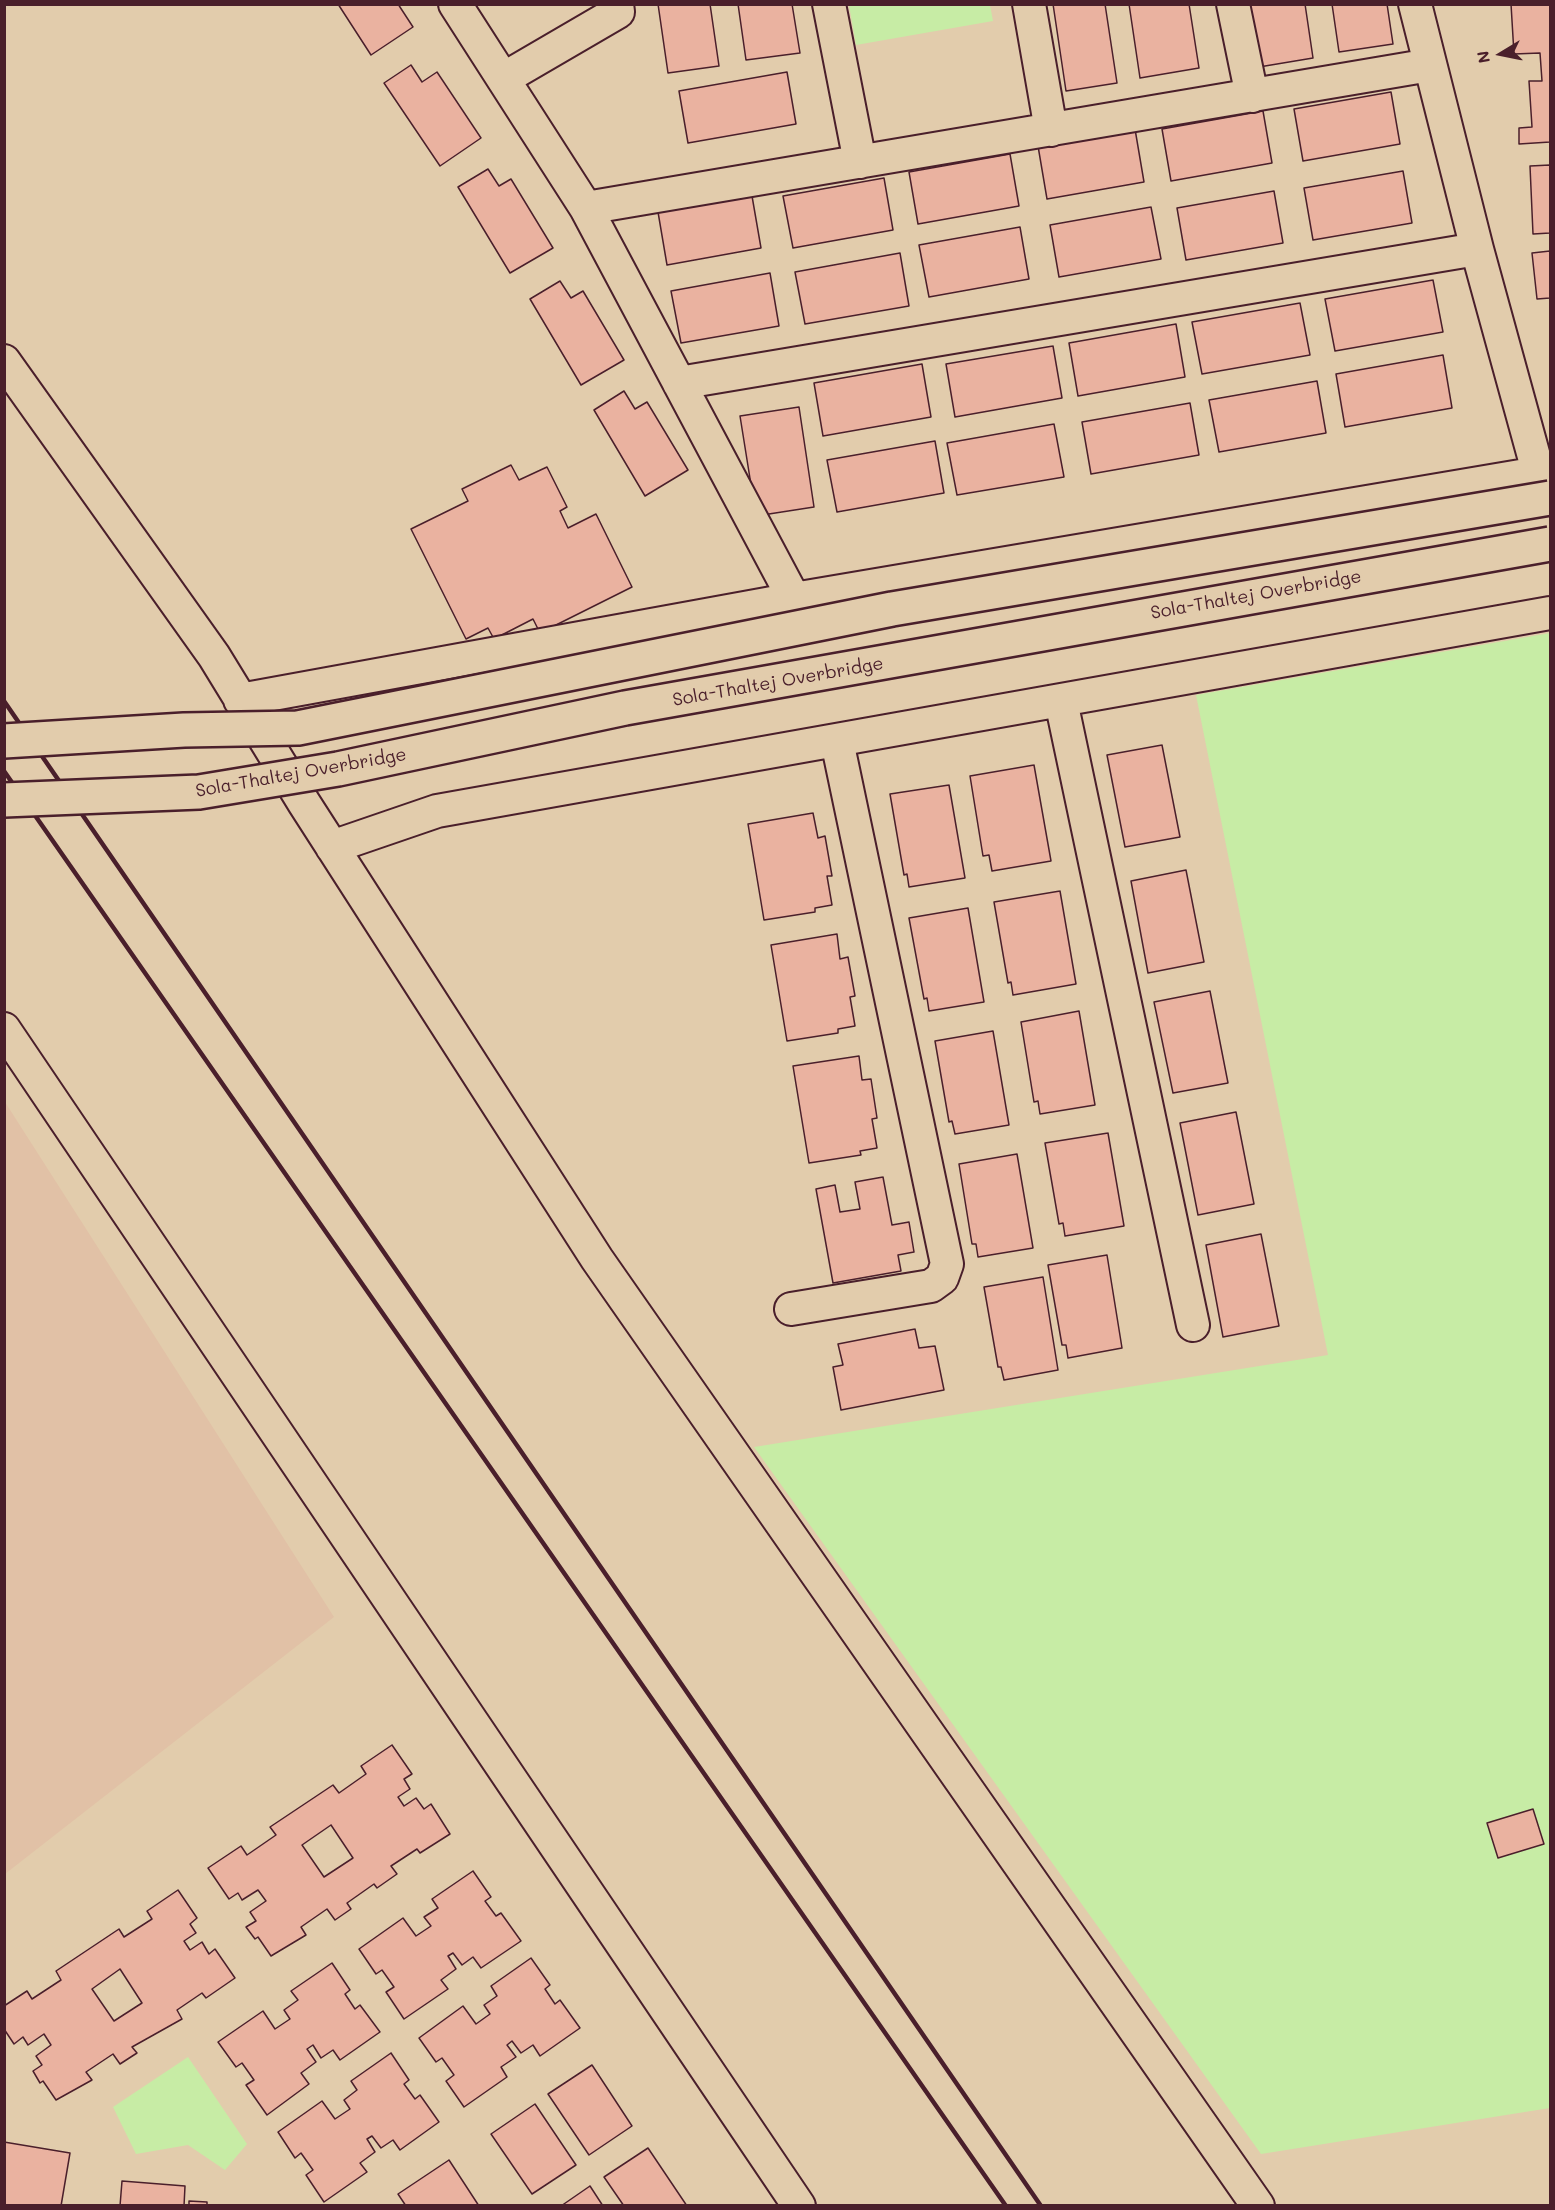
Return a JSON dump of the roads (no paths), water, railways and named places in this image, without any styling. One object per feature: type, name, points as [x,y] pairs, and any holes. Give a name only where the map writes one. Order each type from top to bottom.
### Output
[{"type":"street","points":[[455,4],[586,208],[794,599]]},
{"type":"street","points":[[503,79],[618,12],[617,4]]},
{"type":"street","points":[[829,4],[860,162]]},
{"type":"street","points":[[1029,4],[1051,130]]},
{"type":"street","points":[[1233,4],[1252,96]]},
{"type":"street","points":[[1415,4],[1477,249],[1546,481],[1551,511]]},
{"type":"street","points":[[586,208],[1431,65]]},
{"type":"street","points":[[679,383],[1477,249]]},
{"type":"street","points":[[4,361],[214,656],[332,847],[597,1259],[1258,2205]]},
{"type":"street","points":[[240,700],[794,599],[1546,481]]},
{"type":"street","points":[[4,741],[184,730],[298,728],[1546,481]]},
{"type":"street","name":"Sola-Thaltej Overbridge","points":[[4,800],[199,792],[338,769],[625,708],[1551,544]]},
{"type":"street","points":[[332,847],[437,812],[1551,613]]},
{"type":"street","points":[[1061,701],[1193,1325]]},
{"type":"street","points":[[791,1309],[931,1286],[942,1278],[947,1264],[837,741]]},
{"type":"street","points":[[4,1029],[799,2205]]},
{"type":"railway","points":[[4,701],[1041,2206]]},
{"type":"railway","points":[[4,771],[1006,2206]]}]
